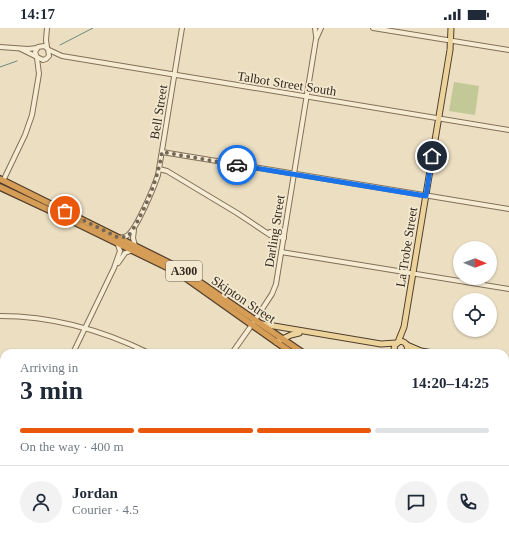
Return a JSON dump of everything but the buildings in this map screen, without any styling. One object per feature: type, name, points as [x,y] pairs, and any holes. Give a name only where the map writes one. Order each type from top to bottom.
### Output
[{"type":"highway","name":"Skipton Street","points":[[2,180],[118,240],[182,270],[298,349]]},
{"type":"highway","name":"Skipton Street","points":[[0,187],[118,240]]},
{"type":"highway","name":"Skipton Street","points":[[134,248],[179,273],[286,349]]},
{"type":"main road","name":"La Trobe Street","points":[[395,349],[394,347],[404,327],[439,118],[451,40],[451,28]]},
{"type":"main road","points":[[0,187],[2,180]]},
{"type":"main road","points":[[262,324],[308,333],[382,344],[402,341],[417,349]]},
{"type":"main road","name":"La Trobe Street","points":[[404,327],[406,344]]},
{"type":"main road","points":[[276,342],[294,334],[308,333]]},
{"type":"main road","points":[[382,344],[391,349]]},
{"type":"main road","points":[[406,344],[408,349]]},
{"type":"street","points":[[39,74],[50,54],[46,43],[47,28]]},
{"type":"street","name":"Bell Street","points":[[118,240],[130,234],[156,182],[182,28]]},
{"type":"street","name":"Darling Street","points":[[315,28],[316,39]]},
{"type":"street","name":"Darling Street","points":[[235,349],[252,325],[274,288],[284,237],[316,39],[321,28]]},
{"type":"street","points":[[373,28],[509,50]]},
{"type":"street","points":[[2,180],[31,119],[39,74],[39,65],[36,52],[46,33]]},
{"type":"street","points":[[0,47],[38,48],[44,46],[48,49]]},
{"type":"street","points":[[21,48],[41,60],[47,59]]},
{"type":"street","name":"Talbot Street South","points":[[48,49],[62,56],[509,130]]},
{"type":"street","name":"Talbot Street South","points":[[47,59],[62,56]]},
{"type":"street","points":[[162,152],[509,209]]},
{"type":"street","points":[[159,169],[167,171],[273,236],[284,237]]},
{"type":"street","name":"Bell Street","points":[[134,248],[133,235],[139,218]]},
{"type":"street","points":[[75,349],[114,268],[120,251],[118,240]]},
{"type":"street","points":[[114,268],[125,253],[134,248]]},
{"type":"street","points":[[281,252],[509,289]]},
{"type":"street","points":[[0,316],[40,319],[85,328],[126,342],[141,349]]},
{"type":"green space","points":[[454,82],[479,86],[475,115],[449,111]]},
{"type":"waterway","points":[[60,45],[93,28]]},
{"type":"waterway","points":[[0,67],[17,61]]},
{"type":"way so far","points":[[65,211],[119,238],[124,237],[132,231],[156,182],[162,152],[237,165]]},
{"type":"route","points":[[237,165],[426,196],[432,156]]}]
